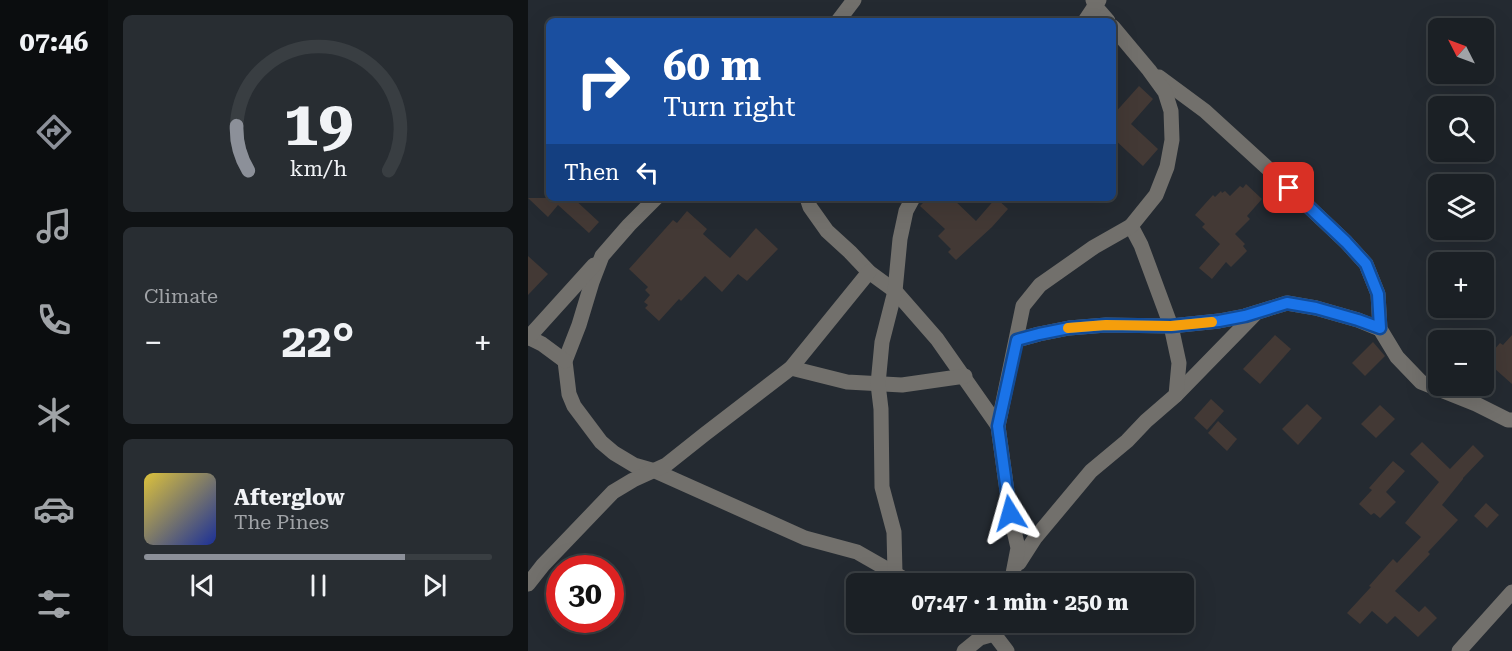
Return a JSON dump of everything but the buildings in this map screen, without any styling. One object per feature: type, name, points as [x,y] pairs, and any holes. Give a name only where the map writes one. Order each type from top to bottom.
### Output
[{"type":"street","points":[[840,18],[854,0]]},
{"type":"street","points":[[1087,18],[1096,2],[1106,18]]},
{"type":"street","points":[[1013,573],[1018,548],[1010,513],[998,426],[1023,306],[1040,285],[1094,247],[1131,226],[1156,195],[1167,168],[1172,140],[1171,111],[1165,92],[1116,31]]},
{"type":"street","points":[[1149,70],[1205,111],[1275,174],[1366,264],[1378,294],[1380,328],[1397,357],[1420,382],[1512,420]]},
{"type":"street","points":[[565,361],[542,344],[528,338],[653,201]]},
{"type":"street","points":[[808,201],[827,231],[869,272],[895,291],[936,339],[965,376],[998,426]]},
{"type":"street","points":[[896,573],[894,532],[882,487],[878,384],[882,342],[895,291],[900,239],[906,211],[912,201]]},
{"type":"street","points":[[1131,226],[1141,245],[1171,326],[1179,363],[1176,395]]},
{"type":"street","points":[[602,256],[565,361],[569,394],[574,406],[601,442],[634,465],[655,471],[805,538],[857,552],[896,573]]},
{"type":"street","points":[[528,584],[543,565],[613,492],[666,465],[791,368],[869,272]]},
{"type":"street","points":[[1017,340],[1069,328],[1106,325],[1171,326],[1219,321],[1257,313],[1287,303],[1304,305],[1380,328]]},
{"type":"street","points":[[1014,573],[1035,538],[1091,471],[1176,395],[1257,313]]},
{"type":"street","points":[[791,368],[847,382],[878,384],[902,385],[965,376]]},
{"type":"street","points":[[1459,651],[1512,592]]},
{"type":"street","points":[[964,651],[988,633]]},
{"type":"street","points":[[998,633],[1007,651]]},
{"type":"slow traffic","points":[[1068,328],[1106,325],[1171,326],[1212,322]]},
{"type":"route","points":[[1010,513],[998,426],[1017,340],[1069,328],[1106,325],[1171,326],[1219,321],[1245,316],[1287,303],[1316,308],[1380,328],[1378,294],[1366,264],[1289,188]]}]
